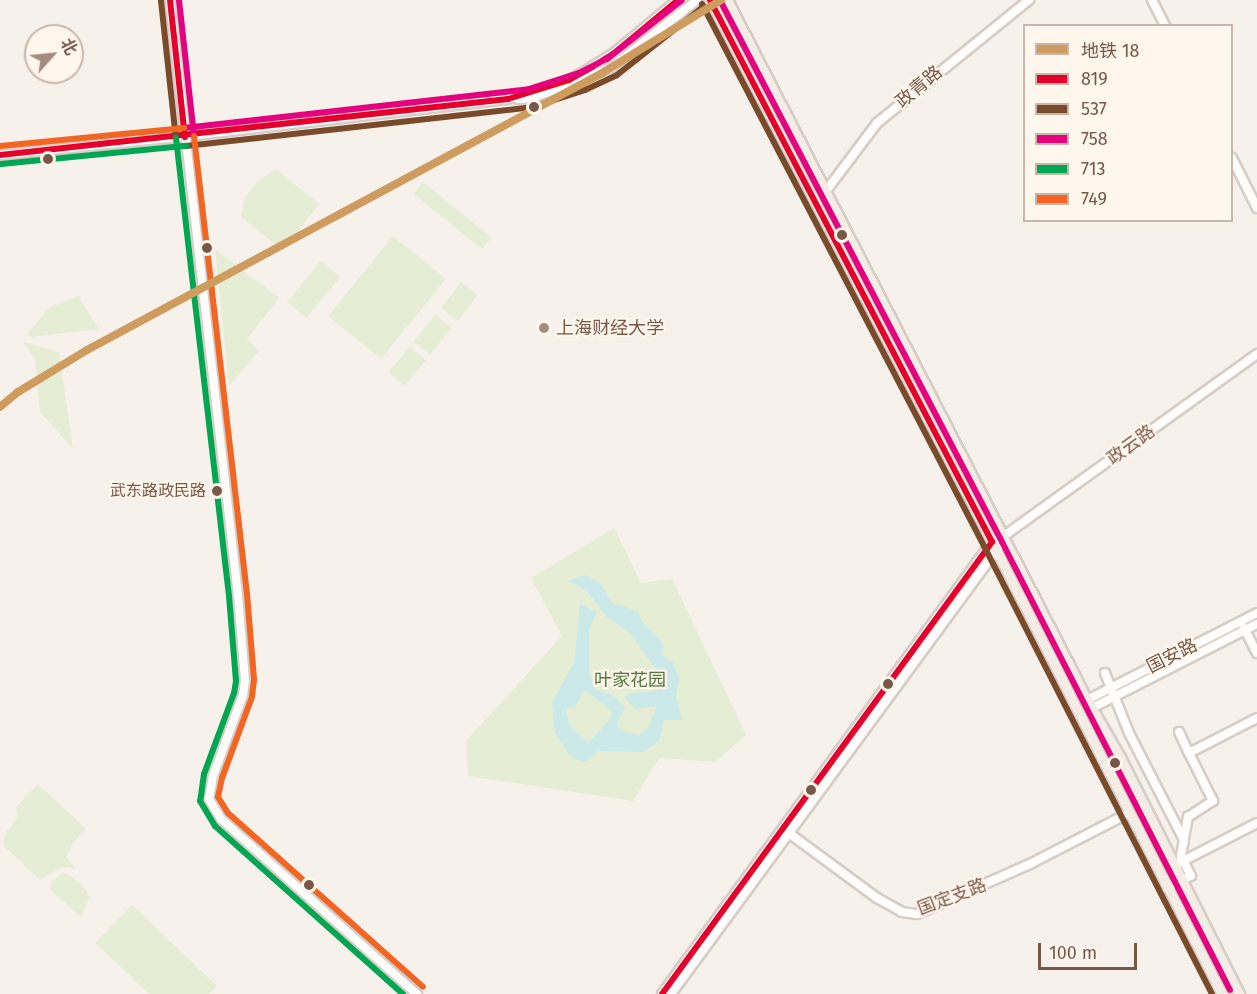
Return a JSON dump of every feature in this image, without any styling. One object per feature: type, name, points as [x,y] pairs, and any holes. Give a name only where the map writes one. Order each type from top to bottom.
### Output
[{"type":"main road","points":[[710,0],[994,547],[1222,994]]},
{"type":"main road","points":[[727,0],[1089,704],[1179,863],[1183,880],[1239,994]]},
{"type":"street","points":[[170,0],[238,595],[245,681],[243,695],[213,776],[209,799],[221,819],[417,994]]},
{"type":"street","points":[[508,99],[569,80],[592,68],[613,54],[678,0]]},
{"type":"street","points":[[0,155],[185,137],[531,98],[612,67],[697,0]]},
{"type":"street","name":"政青路","points":[[826,191],[878,123],[1029,0]]},
{"type":"street","points":[[1152,0],[1164,24]]},
{"type":"street","points":[[1233,160],[1257,208]]},
{"type":"street","name":"政云路","points":[[1004,537],[1257,354]]},
{"type":"street","points":[[671,994],[994,547],[1004,537]]},
{"type":"street","name":"国安路","points":[[1089,704],[1257,613]]},
{"type":"street","points":[[1241,622],[1257,653]]},
{"type":"street","name":"国安路","points":[[1112,692],[1257,624]]},
{"type":"street","points":[[1105,673],[1129,733],[1184,840]]},
{"type":"street","points":[[1189,753],[1257,718]]},
{"type":"street","points":[[1179,732],[1213,801],[1188,817],[1179,863]]},
{"type":"street","name":"国定支路","points":[[787,832],[876,898],[902,912],[917,914],[1030,864],[1129,813]]},
{"type":"street","points":[[1179,863],[1257,823]]},
{"type":"street","points":[[662,994],[787,832]]},
{"type":"street","points":[[1167,888],[1183,880]]},
{"type":"green space","points":[[276,169],[319,204],[283,251],[241,217],[245,197],[258,181]]},
{"type":"green space","points":[[423,182],[491,237],[482,249],[414,194]]},
{"type":"green space","points":[[393,236],[446,279],[381,359],[328,316]]},
{"type":"green space","points":[[215,249],[279,298],[247,339],[259,351],[229,386]]},
{"type":"green space","points":[[321,261],[340,277],[306,318],[287,302]]},
{"type":"green space","points":[[461,282],[478,295],[458,321],[441,308]]},
{"type":"green space","points":[[78,296],[99,329],[31,337],[27,334],[49,308]]},
{"type":"green space","points":[[435,315],[451,328],[430,355],[414,341]]},
{"type":"green space","points":[[23,342],[59,352],[73,449],[40,412],[35,358]]},
{"type":"green space","points":[[410,347],[426,361],[404,386],[388,372]]},
{"type":"green space","name":"叶家花园","points":[[614,528],[641,583],[672,579],[746,735],[715,762],[659,758],[633,801],[468,776],[466,741],[562,636],[531,578]]},
{"type":"green space","points":[[38,784],[86,829],[73,843],[66,857],[77,870],[69,867],[60,868],[40,880],[3,845],[5,834],[17,818],[16,807]]},
{"type":"green space","points":[[63,873],[71,876],[87,891],[89,899],[81,917],[50,890],[52,881]]},
{"type":"green space","points":[[132,905],[217,986],[209,994],[149,994],[95,943]]},
{"type":"water","points":[[585,575],[600,583],[612,603],[638,611],[641,620],[663,646],[662,656],[673,662],[679,680],[676,696],[682,720],[664,720],[659,741],[644,752],[598,751],[586,762],[571,758],[555,733],[552,702],[574,663],[580,604],[597,612],[589,628],[589,671],[594,689],[613,696],[625,707],[616,725],[626,732],[639,735],[647,729],[657,706],[635,709],[625,698],[628,694],[659,690],[665,682],[630,633],[607,617],[586,590],[568,581]],"holes":[[[585,690],[612,711],[611,718],[588,743],[570,726],[566,709],[576,706]]]},
{"type":"metro line","name":"18","points":[[0,407],[18,392],[87,350],[602,73],[721,0]]},
{"type":"transit line","name":"819","points":[[170,0],[185,137]]},
{"type":"transit line","name":"758","points":[[179,0],[194,136]]},
{"type":"transit line","name":"819","points":[[0,155],[508,99],[569,80],[592,67],[613,54],[678,0]]},
{"type":"transit line","name":"758","points":[[184,128],[529,89],[579,73],[607,59],[682,0]]},
{"type":"transit line","name":"819","points":[[662,994],[992,542],[710,0]]},
{"type":"transit line","name":"758","points":[[720,0],[1000,538],[1230,990]]},
{"type":"transit line","name":"537","points":[[161,1],[176,138]]},
{"type":"transit line","name":"537","points":[[702,4],[984,546],[1212,994]]},
{"type":"transit line","name":"537","points":[[186,146],[533,107],[585,90],[617,75],[703,7]]},
{"type":"transit line","name":"749","points":[[0,146],[184,128]]},
{"type":"transit line","name":"749","points":[[194,136],[247,594],[254,680],[252,697],[222,778],[218,797],[228,813],[423,987]]},
{"type":"transit line","name":"713","points":[[176,138],[229,596],[236,681],[234,693],[204,774],[200,801],[215,826],[403,994]]},
{"type":"transit line","name":"713","points":[[1,164],[186,146]]},
{"type":"place","name":"上海财经大学","points":[[544,328]]},
{"type":"place","name":"武东路政民路","points":[[217,491]]}]
